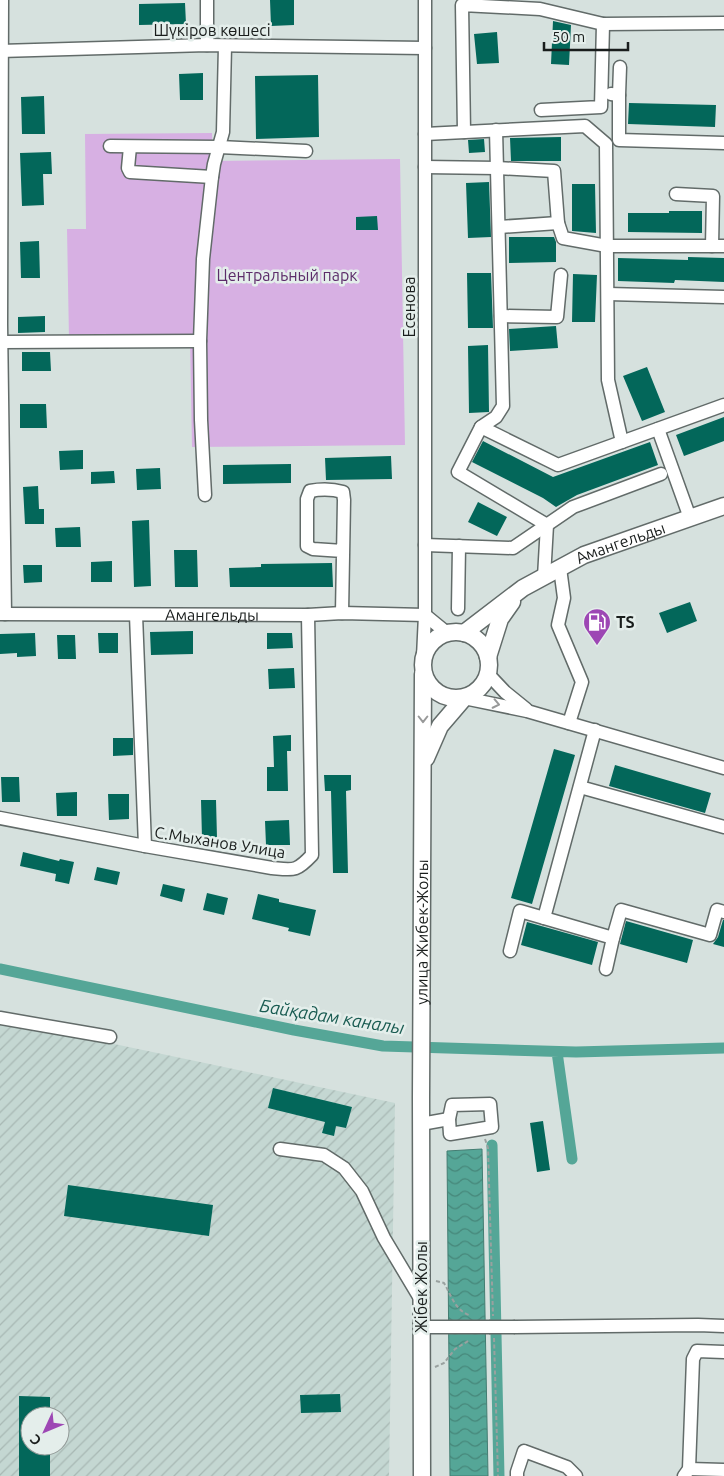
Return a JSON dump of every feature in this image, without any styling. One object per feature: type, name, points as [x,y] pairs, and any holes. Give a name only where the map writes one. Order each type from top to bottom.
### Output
[{"type":"main road","name":"Амангельды","points":[[464,633],[522,588],[584,555],[724,506]]},
{"type":"main road","points":[[423,765],[440,726],[464,698],[480,689],[488,674],[488,657],[500,619],[522,588]]},
{"type":"main road","points":[[464,698],[447,698],[432,689],[423,674],[423,656],[432,641],[447,633],[464,633],[479,642],[488,657]]},
{"type":"main road","name":"улица Жибек-Жолы","points":[[421,1098],[423,674]]},
{"type":"main road","name":"Жібек Жолы","points":[[421,1098],[422,1476]]},
{"type":"street","points":[[2,0],[2,614]]},
{"type":"street","points":[[207,0],[207,45]]},
{"type":"street","name":"Есенова","points":[[423,656],[426,615],[425,0]]},
{"type":"street","points":[[464,132],[462,2],[540,9],[603,24],[724,23]]},
{"type":"street","points":[[541,110],[601,107],[603,24]]},
{"type":"street","name":"Шүкіров көшесі","points":[[1,51],[207,45],[425,48]]},
{"type":"street","points":[[205,495],[201,420],[200,341],[203,259],[214,164],[223,132],[226,46]]},
{"type":"street","points":[[620,67],[619,140],[685,137],[724,144]]},
{"type":"street","points":[[601,92],[619,95]]},
{"type":"street","points":[[425,134],[585,126],[606,144],[608,380],[622,442]]},
{"type":"street","points":[[496,130],[503,406],[496,417],[481,428],[458,472],[547,525]]},
{"type":"street","points":[[110,146],[219,147],[306,151]]},
{"type":"street","points":[[130,147],[128,168],[130,172],[212,178]]},
{"type":"street","points":[[425,167],[554,171],[558,223],[563,238],[607,246],[718,246],[713,196],[676,194]]},
{"type":"street","points":[[499,227],[558,223]]},
{"type":"street","points":[[501,316],[557,317],[561,275]]},
{"type":"street","points":[[608,294],[724,297]]},
{"type":"street","points":[[2,342],[200,341]]},
{"type":"street","points":[[481,428],[558,465],[724,405]]},
{"type":"street","points":[[658,429],[690,518]]},
{"type":"street","points":[[425,545],[513,548],[573,507],[661,474]]},
{"type":"street","points":[[342,613],[344,500],[343,492],[337,490],[310,491],[307,499],[306,546],[313,549],[343,551]]},
{"type":"street","points":[[544,576],[547,525]]},
{"type":"street","points":[[458,609],[459,546]]},
{"type":"street","points":[[560,568],[564,598],[558,625],[582,682],[569,723]]},
{"type":"street","name":"Амангельды","points":[[2,614],[308,615],[342,613],[426,615]]},
{"type":"street","points":[[136,615],[145,846]]},
{"type":"street","name":"С.Мыханов Улица","points":[[0,818],[272,868],[292,870],[302,867],[312,855],[308,615]]},
{"type":"street","points":[[426,615],[447,633]]},
{"type":"street","points":[[488,674],[527,711]]},
{"type":"street","points":[[464,698],[527,711],[724,768]]},
{"type":"street","points":[[544,918],[595,730]]},
{"type":"street","points":[[580,786],[724,827]]},
{"type":"street","points":[[606,969],[621,910],[710,935],[718,910],[724,912]]},
{"type":"street","points":[[510,951],[520,911],[613,938]]},
{"type":"street","points":[[0,1018],[110,1037]]},
{"type":"street","points":[[490,1104],[492,1126],[450,1134],[449,1119],[452,1105],[490,1104]]},
{"type":"street","points":[[421,1124],[449,1119]]},
{"type":"street","points":[[280,1149],[324,1155],[344,1168],[362,1191],[384,1238],[422,1300]]},
{"type":"street","points":[[422,1327],[724,1326]]},
{"type":"street","points":[[724,1352],[697,1351],[693,1359],[687,1472],[724,1470]]},
{"type":"street","points":[[517,1476],[524,1451],[570,1473]]},
{"type":"path","points":[[481,1129],[488,1148],[498,1476]]},
{"type":"path","points":[[422,1277],[444,1283],[456,1306],[466,1314],[474,1316]]},
{"type":"path","points":[[422,1373],[444,1363],[455,1349],[470,1340]]},
{"type":"shaded area","points":[[0,1020],[395,1103],[389,1476],[0,1476]]},
{"type":"green space","name":"Центральный парк","points":[[212,133],[213,161],[400,159],[405,445],[192,447],[190,338],[69,339],[67,229],[86,229],[85,134]]},
{"type":"water","points":[[482,1149],[488,1476],[450,1476],[447,1151]]},
{"type":"building","points":[[270,0],[294,0],[294,25],[271,26]]},
{"type":"building","points":[[185,3],[186,24],[139,25],[139,4]]},
{"type":"building","points":[[553,21],[571,25],[569,65],[551,64]]},
{"type":"building","points":[[497,32],[499,63],[477,64],[474,34]]},
{"type":"building","points":[[203,73],[203,100],[180,100],[179,74]]},
{"type":"building","points":[[318,75],[319,137],[256,139],[255,76]]},
{"type":"building","points":[[44,96],[45,134],[22,134],[21,97]]},
{"type":"building","points":[[629,103],[716,105],[715,127],[628,124]]},
{"type":"building","points":[[561,137],[561,161],[511,161],[510,138]]},
{"type":"building","points":[[484,139],[485,152],[469,153],[468,140]]},
{"type":"building","points":[[51,152],[52,174],[43,174],[44,205],[22,206],[20,153]]},
{"type":"building","points":[[489,182],[491,237],[468,238],[466,183]]},
{"type":"building","points":[[572,184],[595,184],[596,233],[572,231]]},
{"type":"building","points":[[669,211],[702,211],[702,233],[628,232],[628,213],[669,213]]},
{"type":"building","points":[[377,216],[378,230],[356,230],[356,217]]},
{"type":"building","points":[[509,237],[554,237],[556,242],[556,262],[509,263]]},
{"type":"building","points":[[39,241],[40,278],[21,278],[20,242]]},
{"type":"building","points":[[688,257],[724,258],[724,282],[675,280],[674,283],[618,281],[618,258],[688,260]]},
{"type":"building","points":[[467,273],[491,273],[493,328],[468,328]]},
{"type":"building","points":[[573,274],[597,275],[595,322],[572,322]]},
{"type":"building","points":[[45,316],[45,332],[18,333],[18,317]]},
{"type":"building","points":[[556,326],[558,348],[510,351],[509,329]]},
{"type":"building","points":[[488,345],[489,412],[469,413],[468,346]]},
{"type":"building","points":[[22,352],[50,352],[51,371],[22,371]]},
{"type":"building","points":[[647,367],[665,412],[642,421],[623,376]]},
{"type":"building","points":[[20,404],[46,404],[47,428],[20,428]]},
{"type":"building","points":[[724,417],[724,441],[684,456],[676,435]]},
{"type":"building","points":[[483,441],[553,477],[650,442],[658,465],[577,495],[556,507],[543,498],[472,462]]},
{"type":"building","points":[[83,450],[83,469],[60,470],[59,451]]},
{"type":"building","points":[[391,456],[392,479],[326,480],[325,458]]},
{"type":"building","points":[[291,464],[291,483],[223,484],[223,465]]},
{"type":"building","points":[[160,468],[161,489],[137,490],[136,469]]},
{"type":"building","points":[[114,471],[115,483],[91,484],[91,472]]},
{"type":"building","points":[[38,486],[39,509],[44,509],[44,524],[25,524],[23,487]]},
{"type":"building","points":[[478,502],[507,517],[497,536],[468,522]]},
{"type":"building","points":[[149,520],[151,586],[134,587],[132,521]]},
{"type":"building","points":[[80,527],[81,547],[56,547],[55,528]]},
{"type":"building","points":[[174,550],[197,550],[198,587],[175,587]]},
{"type":"building","points":[[112,561],[112,582],[91,582],[91,562]]},
{"type":"building","points":[[332,563],[333,587],[230,587],[229,568],[261,567],[261,564]]},
{"type":"building","points":[[23,565],[42,565],[42,582],[24,583]]},
{"type":"building","points":[[690,602],[697,621],[667,633],[659,613]]},
{"type":"building","points":[[193,631],[193,654],[151,655],[150,632]]},
{"type":"building","points":[[35,633],[36,656],[17,657],[17,653],[0,654],[0,634]]},
{"type":"building","points":[[98,633],[118,633],[118,653],[99,653]]},
{"type":"building","points":[[267,633],[292,633],[293,648],[267,649]]},
{"type":"building","points":[[57,635],[75,635],[76,659],[58,659]]},
{"type":"building","points":[[294,668],[295,688],[269,689],[268,669]]},
{"type":"building","points":[[291,735],[291,751],[287,751],[288,791],[267,791],[267,767],[274,767],[273,736]]},
{"type":"building","points":[[113,738],[133,738],[133,755],[113,756]]},
{"type":"building","points":[[554,749],[575,755],[532,904],[511,898]]},
{"type":"building","points":[[615,765],[711,793],[705,813],[609,786]]},
{"type":"building","points":[[324,775],[351,775],[351,790],[346,791],[348,873],[333,873],[331,791],[325,791]]},
{"type":"building","points":[[1,777],[19,777],[20,802],[2,802]]},
{"type":"building","points":[[77,792],[77,816],[57,816],[56,793]]},
{"type":"building","points":[[108,794],[129,794],[129,819],[109,820]]},
{"type":"building","points":[[201,800],[216,800],[217,838],[202,838]]},
{"type":"building","points":[[289,820],[290,845],[266,845],[265,821]]},
{"type":"building","points":[[23,852],[59,861],[60,859],[74,862],[69,884],[55,881],[56,874],[20,866]]},
{"type":"building","points":[[97,867],[120,872],[117,885],[94,880]]},
{"type":"building","points":[[163,884],[185,889],[182,902],[160,896]]},
{"type":"building","points":[[207,893],[228,898],[224,915],[203,910]]},
{"type":"building","points":[[258,894],[279,899],[279,902],[316,910],[310,936],[288,931],[289,928],[252,919]]},
{"type":"building","points":[[723,920],[724,947],[713,944],[718,937]]},
{"type":"building","points":[[626,921],[693,940],[687,963],[620,944]]},
{"type":"building","points":[[527,922],[598,942],[592,965],[521,945]]},
{"type":"building","points":[[273,1088],[352,1107],[346,1128],[336,1126],[334,1136],[322,1133],[325,1122],[268,1108]]},
{"type":"building","points":[[543,1121],[550,1170],[537,1172],[530,1123]]},
{"type":"building","points":[[68,1185],[213,1205],[209,1236],[64,1216]]},
{"type":"building","points":[[340,1394],[341,1412],[301,1413],[300,1395]]},
{"type":"building","points":[[19,1396],[50,1397],[50,1406],[20,1406],[20,1456],[50,1456],[50,1476],[19,1476]]},
{"type":"waterway","name":"Байқадам каналы","points":[[0,969],[294,1030],[383,1046],[576,1052],[724,1048]]},
{"type":"waterway","points":[[557,1052],[572,1159]]},
{"type":"waterway","points":[[492,1145],[499,1476]]},
{"type":"place","name":"TS","points":[[597,646]]}]
